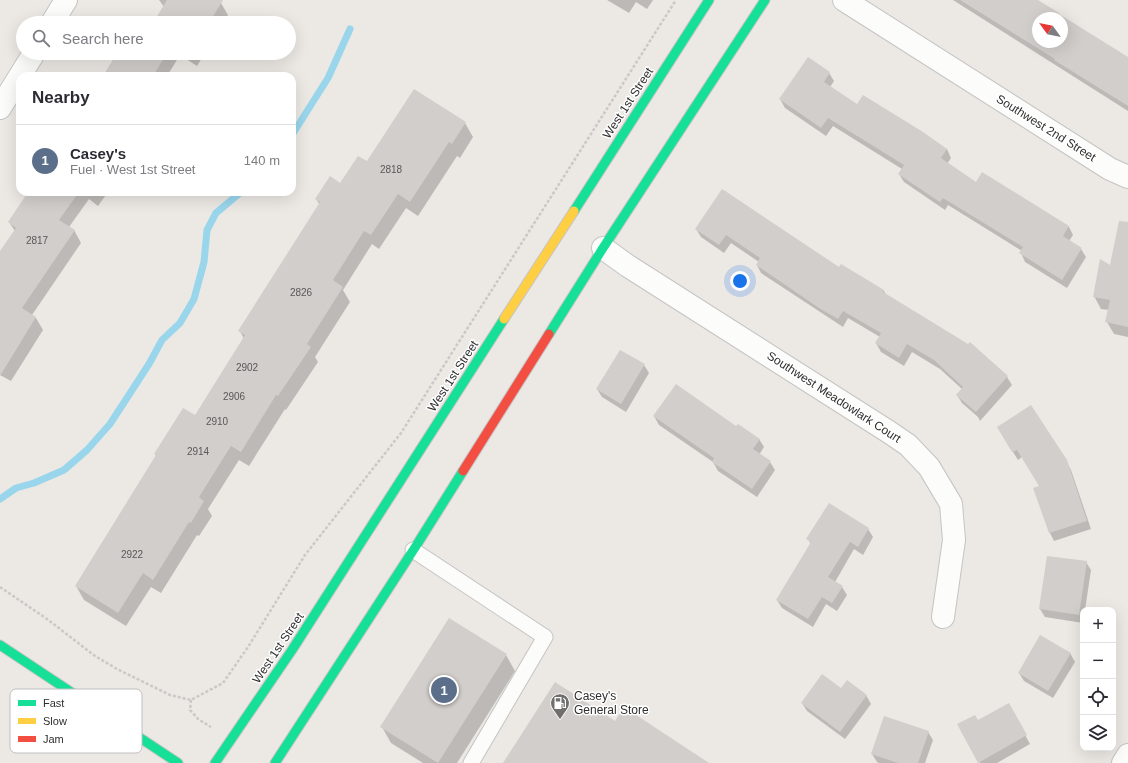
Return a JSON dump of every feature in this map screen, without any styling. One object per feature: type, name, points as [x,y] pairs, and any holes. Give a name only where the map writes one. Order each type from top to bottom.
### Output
[{"type":"main road","name":"West 1st Street","points":[[215,763],[296,643],[709,0]]},
{"type":"main road","points":[[276,763],[413,550],[603,248],[765,0]]},
{"type":"main road","points":[[0,645],[66,689]]},
{"type":"main road","points":[[142,739],[178,763]]},
{"type":"street","points":[[56,16],[66,0]]},
{"type":"street","name":"Southwest 2nd Street","points":[[844,0],[1110,169],[1128,177]]},
{"type":"street","points":[[22,72],[30,60]]},
{"type":"street","points":[[0,108],[16,82]]},
{"type":"street","name":"Southwest Meadowlark Court","points":[[603,248],[628,266],[908,445],[929,468],[951,504],[954,540],[943,617]]},
{"type":"street","points":[[1123,763],[1128,755]]},
{"type":"lane","points":[[413,550],[545,637],[471,763]]},
{"type":"path","points":[[0,587],[47,619],[94,656],[170,695],[191,700],[223,683],[305,555],[401,433],[676,0]]},
{"type":"path","points":[[190,710],[191,700]]},
{"type":"building","points":[[167,0],[223,0],[213,16],[157,16]]},
{"type":"building","points":[[960,0],[1038,0],[1057,12],[1032,12],[1032,45]]},
{"type":"building","points":[[1068,20],[1128,57],[1128,106],[1054,60],[1055,59],[1037,48],[1068,48]]},
{"type":"building","points":[[808,57],[830,72],[824,82],[857,104],[863,95],[923,132],[947,149],[941,158],[976,182],[982,172],[1069,226],[1063,236],[1082,248],[1062,280],[1019,253],[1023,247],[943,198],[940,202],[898,174],[904,165],[828,118],[821,128],[779,99]]},
{"type":"building","points":[[113,60],[163,60],[155,72],[105,72]]},
{"type":"building","points":[[414,89],[466,122],[452,144],[449,142],[410,202],[398,194],[371,235],[364,231],[333,280],[343,287],[307,344],[311,347],[278,396],[276,395],[241,452],[231,446],[199,497],[204,501],[191,523],[189,522],[153,580],[143,573],[118,613],[75,586],[156,455],[154,454],[183,408],[195,415],[245,335],[238,331],[320,202],[315,199],[330,176],[340,183],[358,156],[367,161]]},
{"type":"building","points":[[722,189],[839,267],[841,264],[884,290],[883,292],[968,344],[970,342],[1008,376],[976,412],[956,395],[963,387],[934,360],[907,344],[899,358],[875,343],[881,333],[843,311],[838,319],[819,308],[756,265],[760,258],[726,235],[719,245],[695,229]]},
{"type":"building","points":[[25,196],[76,196],[59,220],[75,230],[22,308],[36,317],[0,376],[0,251],[16,228],[8,222]]},
{"type":"building","points":[[1119,221],[1128,222],[1128,327],[1105,322],[1110,300],[1093,297],[1100,259],[1110,265]]},
{"type":"building","points":[[620,350],[645,364],[621,404],[596,389]]},
{"type":"building","points":[[676,384],[736,426],[738,424],[760,439],[753,449],[771,461],[752,489],[712,462],[714,458],[653,416]]},
{"type":"building","points":[[1031,405],[1067,460],[1087,521],[1049,533],[1033,488],[1039,486],[1017,450],[1012,452],[997,427]]},
{"type":"building","points":[[829,503],[869,528],[858,547],[850,542],[828,577],[843,586],[832,603],[822,597],[808,619],[776,600],[811,542],[806,539]]},
{"type":"building","points":[[1047,556],[1087,561],[1079,615],[1039,609]]},
{"type":"building","points":[[449,618],[507,654],[438,763],[380,727]]},
{"type":"building","points":[[1040,635],[1071,653],[1048,691],[1018,673]]},
{"type":"building","points":[[822,674],[841,688],[847,680],[867,695],[840,732],[801,703]]},
{"type":"building","points":[[555,682],[615,721],[624,707],[709,763],[503,763]]},
{"type":"building","points":[[1009,703],[1027,735],[978,763],[957,724],[975,715],[978,720]]},
{"type":"building","points":[[884,716],[929,731],[918,763],[898,763],[871,754]]},
{"type":"waterway","points":[[296,129],[328,78],[350,29]]},
{"type":"waterway","points":[[0,499],[16,488],[34,483],[64,470],[87,450],[110,424],[149,364],[162,340],[180,323],[194,299],[204,262],[207,230],[216,213],[236,196]]},
{"type":"traffic: fast","points":[[574,211],[709,0]]},
{"type":"traffic: fast","points":[[549,334],[603,248],[765,0]]},
{"type":"traffic: fast","points":[[215,763],[292,650],[504,319]]},
{"type":"traffic: fast","points":[[275,763],[463,471]]},
{"type":"traffic: fast","points":[[0,645],[66,689]]},
{"type":"traffic: fast","points":[[142,739],[178,763]]},
{"type":"traffic: slow","points":[[504,319],[574,211]]},
{"type":"traffic: jam","points":[[463,471],[549,334]]},
{"type":"place","name":"Casey's","points":[[444,690]]},
{"type":"place","name":"Casey's General Store","points":[[560,720]]}]
